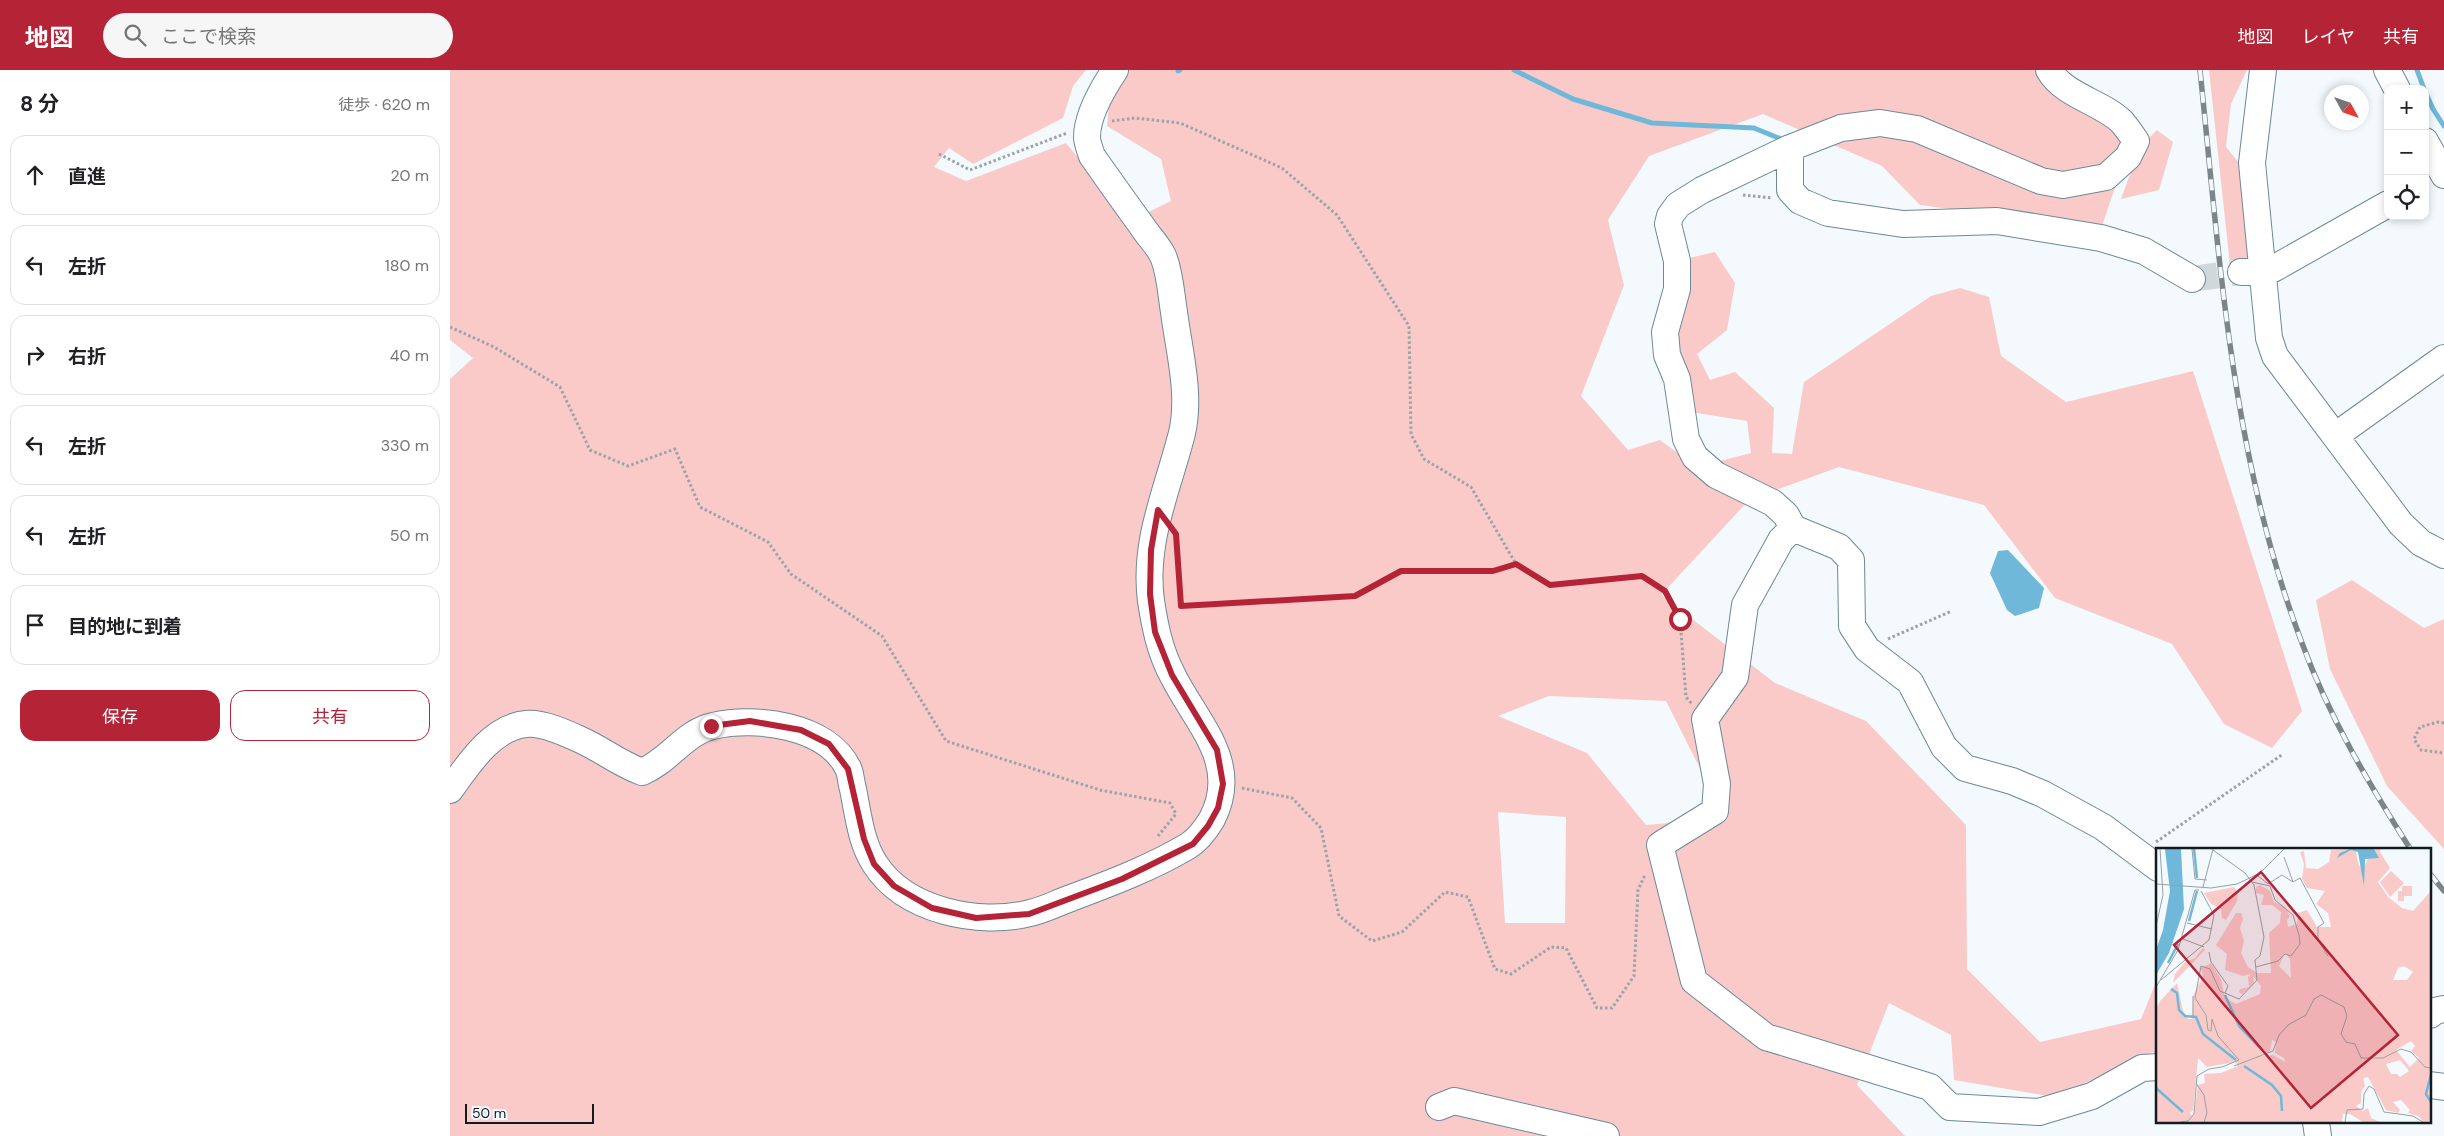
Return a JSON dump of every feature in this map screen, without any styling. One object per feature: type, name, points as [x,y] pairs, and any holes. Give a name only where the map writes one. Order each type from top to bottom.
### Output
[{"type":"street","points":[[450,790],[486,744],[507,729],[527,724],[548,728],[582,740],[620,763],[642,772],[659,765],[692,735],[711,726],[750,721],[801,730],[829,744],[848,769],[864,839],[874,864],[894,886],[932,908],[976,918],[1029,914],[1122,879],[1193,844],[1208,826],[1218,808],[1223,784],[1217,750],[1172,675],[1155,632],[1150,594],[1151,550],[1158,510],[1182,432],[1186,410],[1169,280],[1163,256],[1092,156],[1087,138],[1088,125],[1105,86],[1115,70]]},
{"type":"street","points":[[2049,70],[2053,77],[2072,91],[2122,122],[2136,141],[2128,157],[2106,177],[2063,186],[2041,181],[1917,129],[1880,122],[1841,128],[1790,148],[1702,190],[1678,205],[1670,216],[1668,224],[1677,262],[1677,289],[1665,332],[1667,355],[1677,379],[1681,396],[1686,439],[1695,457],[1716,475],[1773,503],[1786,515],[1793,528],[1839,547],[1851,560],[1852,626],[1867,649],[1910,682],[1944,747],[1965,768],[2012,780],[2043,794],[2104,827],[2148,860]]},
{"type":"street","points":[[2263,70],[2252,163],[2251,271],[2275,356],[2401,524],[2421,543],[2444,555]]},
{"type":"street","points":[[2388,70],[2395,85]]},
{"type":"street","points":[[1790,148],[1790,190],[1800,201],[1828,213],[1904,224],[1996,222],[2101,238],[2144,251],[2192,279]]},
{"type":"street","points":[[2429,153],[2437,177]]},
{"type":"street","points":[[2251,271],[2273,269],[2384,206]]},
{"type":"street","points":[[2335,436],[2444,358]]},
{"type":"street","points":[[1793,528],[1781,540],[1745,605],[1735,677],[1705,719],[1717,784],[1715,811],[1660,844],[1694,981],[1766,1037],[1930,1087],[1950,1107],[2039,1112],[2092,1096],[2142,1068],[2156,1068]]},
{"type":"street","points":[[1439,1107],[1454,1101],[1606,1136]]},
{"type":"path","points":[[939,154],[970,170],[1088,125],[1135,118],[1180,123],[1282,168],[1337,215],[1409,326],[1411,434],[1424,459],[1471,487],[1516,564],[1550,585],[1642,576],[1665,591],[1680,619],[1686,697],[1705,719]]},
{"type":"path","points":[[450,327],[494,347],[560,386],[590,450],[628,466],[675,449],[700,507],[768,542],[791,574],[882,636],[946,741],[1100,790],[1170,803],[1176,814],[1161,834],[1153,839]]},
{"type":"path","points":[[1158,510],[1176,534],[1181,606],[1355,596],[1401,571],[1493,571],[1516,564]]},
{"type":"path","points":[[1867,649],[1952,611]]},
{"type":"path","points":[[2444,723],[2438,722],[2420,727],[2414,739],[2422,750],[2444,753]]},
{"type":"path","points":[[2163,848],[2282,754]]},
{"type":"path","points":[[1223,784],[1292,798],[1321,828],[1339,916],[1372,941],[1402,932],[1445,892],[1468,897],[1495,969],[1511,974],[1551,947],[1566,948],[1597,1008],[1612,1008],[1634,976],[1638,890],[1660,844]]},
{"type":"shaded area","points":[[450,70],[1086,70],[1073,86],[1063,118],[973,164],[949,148],[934,167],[966,181],[1066,143],[1130,221],[1171,201],[1161,159],[1107,126],[1109,103],[1127,70],[2041,70],[2118,126],[2128,149],[2101,229],[1920,205],[1882,166],[1763,114],[1649,156],[1608,220],[1624,285],[1581,396],[1628,450],[1660,440],[1697,467],[1751,453],[1747,421],[1691,412],[1689,372],[1674,344],[1685,259],[1715,252],[1735,283],[1727,330],[1697,354],[1710,380],[1735,372],[1774,408],[1772,453],[1792,454],[1804,382],[1931,296],[1960,288],[1989,297],[2001,356],[2066,402],[2193,371],[2302,711],[2272,748],[2224,724],[2172,644],[2055,598],[1984,505],[1839,467],[1749,500],[1661,595],[1775,683],[1866,721],[1966,825],[1967,969],[2040,1042],[2141,1019],[2156,982],[2156,1053],[2152,1052],[2055,1097],[1954,1080],[1951,1035],[1889,1003],[1857,1085],[1905,1136],[450,1136],[450,379],[473,358],[450,340]],"holes":[[[1549,696],[1666,701],[1725,818],[1646,825],[1587,753],[1498,716]],[[1498,812],[1566,817],[1565,923],[1505,923]]]},
{"type":"shaded area","points":[[2209,70],[2247,70],[2231,104],[2226,147],[2240,164],[2252,255],[2230,265]]},
{"type":"shaded area","points":[[2157,130],[2173,142],[2159,190],[2121,199],[2140,147]]},
{"type":"shaded area","points":[[2352,580],[2424,628],[2444,619],[2444,849],[2387,786],[2330,669],[2316,600]]},
{"type":"water","points":[[2008,550],[2044,588],[2039,608],[2015,616],[2007,610],[1990,573],[1998,551]]},
{"type":"waterway","points":[[1514,70],[1573,99],[1652,123],[1754,128],[1781,139]]},
{"type":"waterway","points":[[2417,70],[2423,85]]},
{"type":"waterway","points":[[2429,100],[2444,126]]},
{"type":"tunnel","points":[[2192,279],[2241,272]]},
{"type":"railway","points":[[2200,70],[2232,360],[2244,432],[2259,503],[2278,574],[2302,643],[2337,724],[2365,775],[2410,848]]},
{"type":"railway","points":[[2432,876],[2444,891]]},
{"type":"route","points":[[711,726],[750,721],[801,730],[829,744],[848,769],[864,839],[874,864],[894,886],[932,908],[976,918],[1029,914],[1122,879],[1193,844],[1208,826],[1218,808],[1223,784],[1217,750],[1172,675],[1155,632],[1150,594],[1151,550],[1158,510],[1176,534],[1181,606],[1355,596],[1401,571],[1493,571],[1516,564],[1550,585],[1642,576],[1665,591],[1680,619]]}]
